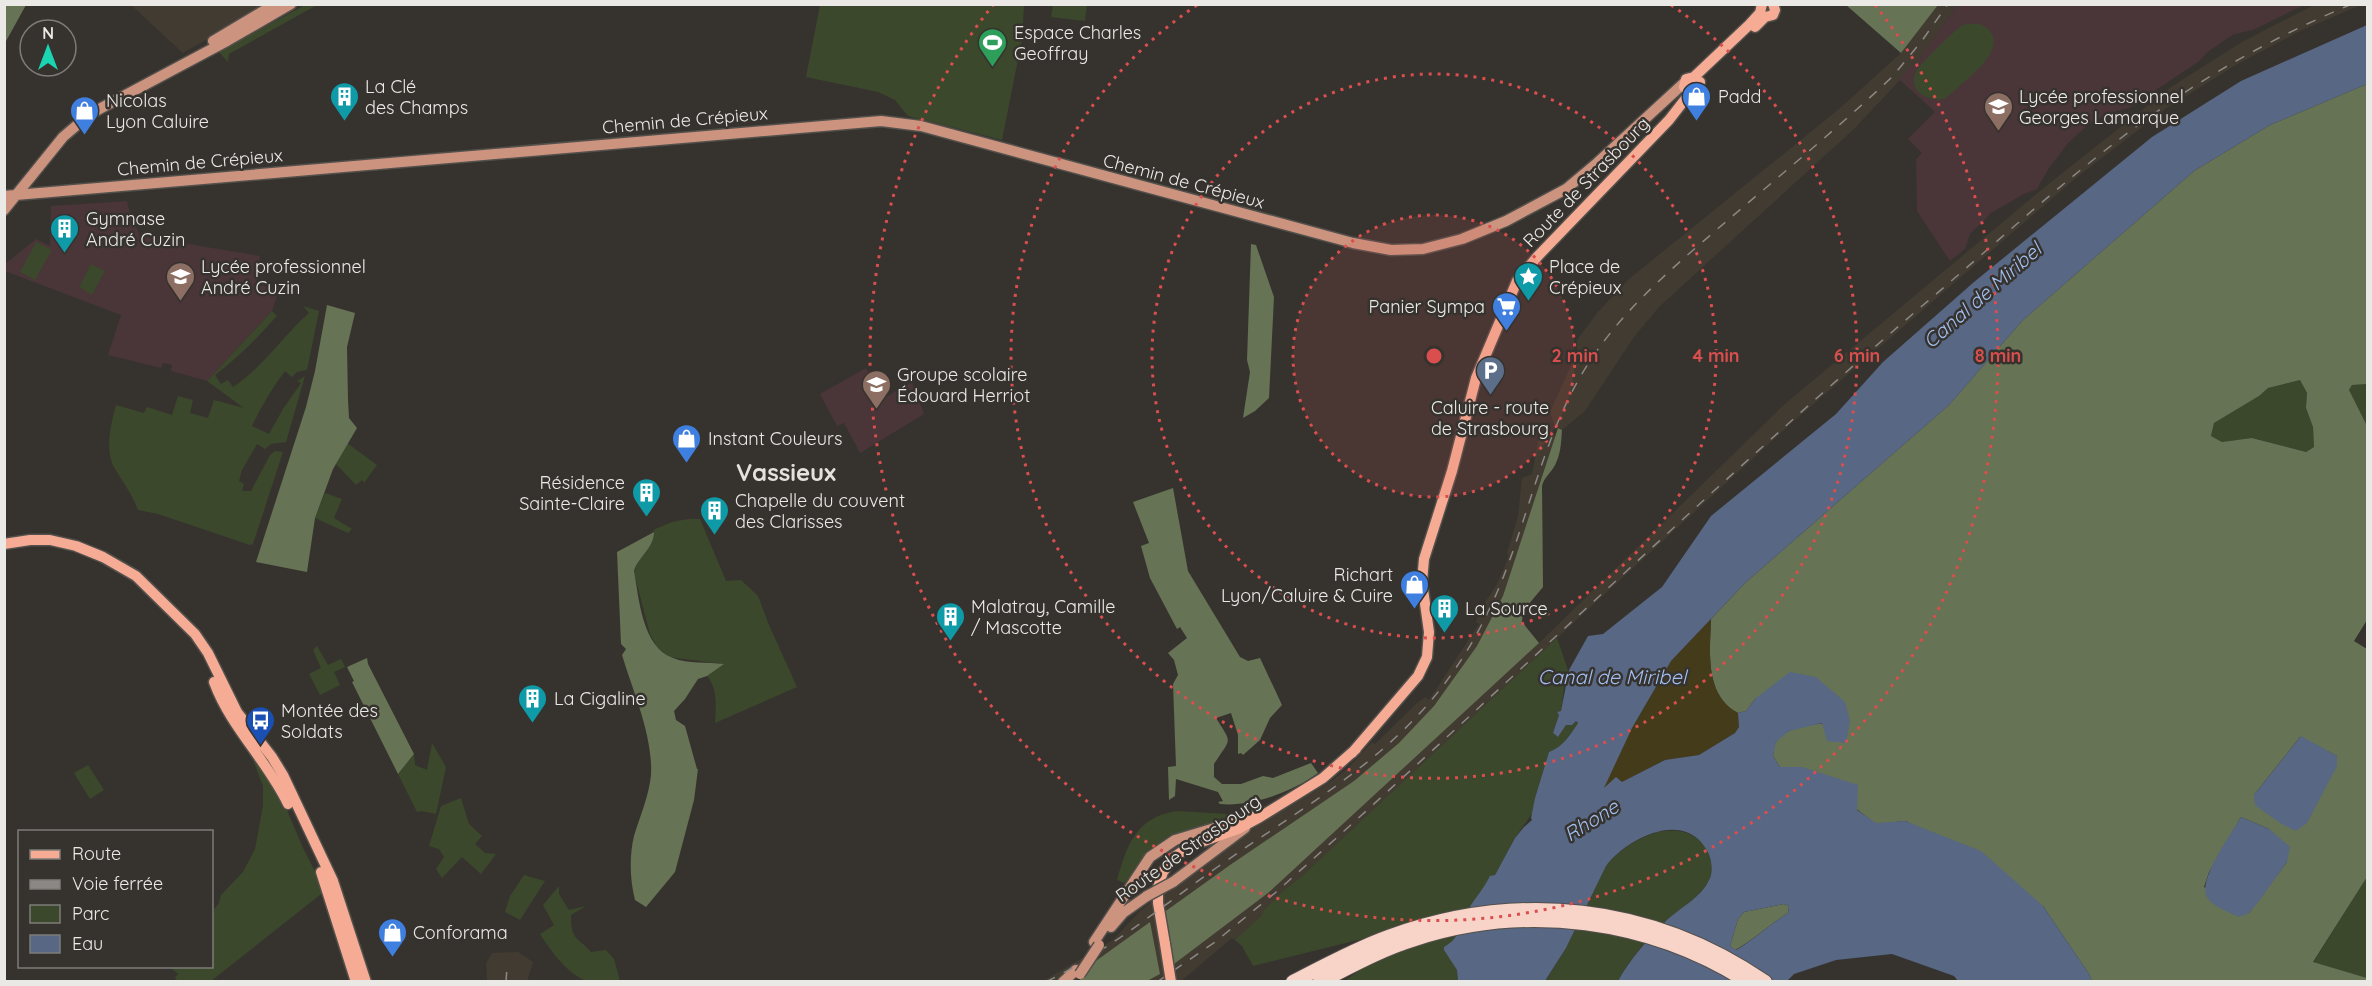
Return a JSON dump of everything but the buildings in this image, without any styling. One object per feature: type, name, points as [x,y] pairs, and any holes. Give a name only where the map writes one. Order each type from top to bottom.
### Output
[{"type":"highway","points":[[1320,981],[1393,941],[1436,922],[1496,912],[1545,909],[1581,912],[1630,921],[1675,934],[1726,957],[1766,981]]},
{"type":"highway","points":[[1293,981],[1359,949],[1497,921],[1521,919],[1571,921],[1623,929],[1673,944],[1710,960],[1748,981]]},
{"type":"main road","points":[[1686,89],[1687,78],[1697,80],[1762,12],[1773,15],[1777,6]]},
{"type":"main road","name":"Route de Strasbourg","points":[[1260,818],[1323,778],[1352,753],[1418,676],[1427,657],[1429,639],[1422,582],[1424,559],[1463,431],[1476,378],[1517,281],[1544,249],[1669,120],[1686,89]]},
{"type":"main road","points":[[4,544],[50,540],[76,546],[103,557],[136,576],[195,634],[211,659],[237,712],[283,775],[333,881],[358,961],[361,981]]},
{"type":"main road","points":[[4,551],[32,546],[53,547],[95,560],[134,583],[189,637],[206,662],[225,709],[265,763],[283,793],[323,877],[347,954],[361,981]]},
{"type":"main road","name":"Route de Strasbourg","points":[[1225,826],[1284,802]]},
{"type":"main road","points":[[1164,981],[1157,891],[1169,864],[1185,849],[1260,818]]},
{"type":"main road","points":[[1171,981],[1151,892],[1153,880],[1160,864],[1177,846],[1225,826]]},
{"type":"street","points":[[157,76],[274,4]]},
{"type":"street","points":[[4,210],[77,123],[100,107],[227,41],[291,4]]},
{"type":"street","name":"Chemin de Crépieux","points":[[4,196],[881,121],[921,126],[1353,243],[1391,250],[1423,249],[1435,247],[1506,221],[1566,189],[1673,92],[1686,89]]},
{"type":"street","name":"Route de Strasbourg","points":[[1111,921],[1147,896],[1173,882],[1260,818]]},
{"type":"street","name":"Route de Strasbourg","points":[[1063,981],[1076,975],[1141,869],[1156,852],[1182,837],[1225,826]]},
{"type":"shaded area","points":[[131,5],[267,5],[183,53]]},
{"type":"shaded area","points":[[1938,5],[1957,5],[1916,66],[1914,64],[1900,78],[1854,129],[1659,307],[1634,337],[1585,411],[1562,430],[1554,424],[1550,412],[1577,352],[1577,340],[1598,312],[1629,279],[1839,109],[1901,53]]},
{"type":"shaded area","name":"Lycée professionnel Georges Lamarque","points":[[1957,5],[2304,5],[2253,30],[2234,34],[2209,51],[2198,62],[2129,108],[2109,113],[2089,124],[2069,142],[2049,168],[2037,189],[1991,213],[1970,234],[1965,249],[1950,261],[1917,211],[1916,159],[1922,153],[1908,139],[1935,112],[1900,78],[1914,64],[1916,65]]},
{"type":"shaded area","points":[[2314,5],[2361,5],[2300,31],[2234,66],[2167,108],[2077,177],[1795,420],[1301,877],[1283,891],[1264,914],[1235,940],[1232,938],[1180,982],[1078,981],[1089,970],[1063,977],[1057,981],[1041,982],[1113,940],[1140,911],[1162,893],[1186,879],[1259,824],[1333,780],[1348,768],[1372,742],[1375,744],[1417,703],[1425,697],[1429,700],[1479,624],[1476,622],[1480,610],[1497,584],[1505,566],[1518,516],[1522,478],[1532,474],[1539,437],[1546,429],[1549,428],[1561,444],[1555,466],[1546,476],[1542,486],[1543,587],[1523,611],[1522,622],[1539,643],[1786,403],[2046,186],[2171,87],[2242,42]]},
{"type":"shaded area","name":"Lycée professionnel André Cuzin","points":[[127,201],[140,236],[260,256],[256,284],[279,290],[272,311],[207,381],[171,371],[172,365],[163,363],[161,368],[108,355],[121,315],[5,271],[4,265],[36,239],[50,246],[51,206]]},
{"type":"shaded area","name":"Groupe scolaire Édouard Herriot","points":[[866,368],[881,400],[912,382],[924,414],[860,453],[844,423],[837,426],[820,394]]},
{"type":"shaded area","points":[[518,952],[533,962],[527,982],[487,981],[486,963],[492,953]]},
{"type":"green space","points":[[4,5],[26,5],[5,43]]},
{"type":"green space","points":[[305,5],[317,5],[229,54],[228,62],[219,52]]},
{"type":"green space","points":[[820,5],[1024,5],[1022,39],[1002,140],[908,116],[895,100],[878,92],[806,77]]},
{"type":"green space","points":[[1053,5],[1087,5],[1085,21],[1051,17]]},
{"type":"green space","points":[[1846,5],[1938,5],[1901,53]]},
{"type":"green space","points":[[1980,24],[1991,32],[1994,41],[1991,52],[1984,63],[1945,99],[1932,99],[1920,93],[1916,89],[1914,77],[1920,66],[1961,26]]},
{"type":"green space","points":[[2367,84],[2367,384],[2352,385],[2349,390],[2368,428],[2367,620],[2354,641],[2367,649],[2367,877],[2313,962],[2367,978],[2367,981],[2092,981],[2043,906],[1906,821],[1876,824],[1802,767],[1780,767],[1773,756],[1775,743],[1781,736],[1789,731],[1810,725],[1850,721],[1756,698],[1746,711],[1738,713],[1727,705],[1719,695],[1711,671],[1711,619],[1745,583],[1949,405],[2022,321],[2194,171],[2270,125]],"holes":[[[2300,380],[2307,393],[2306,408],[2313,427],[2314,447],[2306,452],[2252,438],[2222,442],[2211,436],[2214,423],[2259,396],[2268,388]],[[2300,737],[2337,756],[2254,795]],[[2241,817],[2269,829],[2287,862],[2249,913],[2204,887],[2209,872]]]},
{"type":"green space","points":[[36,242],[52,250],[35,280],[20,272]]},
{"type":"green space","points":[[1251,244],[1256,245],[1274,297],[1269,398],[1243,418],[1250,372],[1247,360]]},
{"type":"green space","points":[[91,264],[105,271],[92,295],[79,287]]},
{"type":"green space","points":[[327,305],[355,313],[347,347],[349,418],[357,428],[333,469],[315,518],[307,572],[256,562],[306,407]]},
{"type":"green space","points":[[303,306],[319,311],[307,370],[297,372],[292,377],[285,371],[252,426],[269,434],[301,383],[297,381],[305,376],[286,442],[271,444],[265,449],[257,444],[242,470],[239,481],[244,484],[242,491],[251,491],[270,455],[275,451],[283,452],[253,544],[250,545],[158,514],[138,510],[115,469],[110,454],[112,420],[116,405],[144,413],[147,407],[172,415],[178,396],[193,400],[190,413],[208,418],[214,400],[244,408],[207,381],[272,311],[277,316],[215,375],[221,384],[228,380],[233,387],[244,379],[309,313]]},
{"type":"green space","points":[[2300,380],[2307,393],[2306,408],[2313,427],[2314,447],[2306,452],[2253,438],[2222,442],[2211,436],[2214,423],[2259,396],[2268,388]]},
{"type":"green space","points":[[2367,384],[2367,428],[2349,391],[2352,385]]},
{"type":"green space","points":[[1558,428],[1562,430],[1558,457],[1542,486],[1543,587],[1523,611],[1522,622],[1539,643],[1268,893],[1174,964],[1163,913],[1354,781],[1399,743],[1434,706],[1477,646],[1503,596]]},
{"type":"green space","points":[[347,443],[377,465],[364,483],[362,480],[356,485],[336,464]]},
{"type":"green space","points":[[1173,488],[1188,571],[1240,657],[1248,661],[1260,658],[1282,705],[1270,718],[1260,740],[1243,755],[1238,754],[1238,735],[1231,713],[1216,718],[1228,741],[1214,764],[1214,777],[1222,784],[1241,784],[1263,776],[1273,778],[1311,763],[1318,773],[1284,792],[1258,801],[1220,804],[1218,802],[1223,801],[1218,792],[1176,779],[1175,796],[1169,800],[1168,767],[1176,766],[1173,684],[1178,675],[1174,660],[1168,653],[1187,638],[1180,627],[1177,629],[1150,578],[1141,546],[1149,543],[1133,502]]},
{"type":"green space","points":[[325,493],[342,499],[334,518],[352,529],[348,533],[315,518]]},
{"type":"green space","points":[[700,519],[726,581],[741,580],[758,596],[797,687],[715,723],[715,692],[707,676],[723,664],[669,657],[657,647],[650,634],[634,573],[653,530],[672,522]]},
{"type":"green space","points":[[654,532],[649,548],[634,571],[640,607],[648,633],[663,652],[673,658],[724,664],[707,676],[698,679],[674,711],[676,720],[685,726],[698,769],[694,800],[675,872],[646,907],[635,900],[631,860],[632,844],[650,783],[651,760],[646,729],[622,655],[626,649],[621,644],[617,552]]},
{"type":"green space","points":[[1557,638],[1569,673],[1564,688],[1561,711],[1557,712],[1559,715],[1553,733],[1558,737],[1566,725],[1572,725],[1576,721],[1578,723],[1563,743],[1549,752],[1533,812],[1515,838],[1495,875],[1488,880],[1484,889],[1468,909],[1460,933],[1449,944],[1451,960],[1457,970],[1458,981],[1344,981],[1367,965],[1386,933],[1253,966],[1242,946],[1235,940],[1263,914],[1262,912],[1283,891],[1301,877]]},
{"type":"green space","points":[[317,646],[328,665],[341,659],[345,667],[334,672],[340,685],[320,695],[309,674],[321,668],[313,650]]},
{"type":"green space","points":[[367,658],[414,754],[398,774],[352,682],[354,681],[347,667]]},
{"type":"green space","points":[[432,743],[446,767],[436,814],[417,812],[398,774],[414,754],[415,765],[427,770]]},
{"type":"green space","points":[[251,755],[281,796],[303,848],[325,891],[211,981],[178,981],[175,978],[178,974],[171,968],[213,968],[213,911],[219,903],[221,895],[243,872],[255,849],[263,805],[263,786]]},
{"type":"green space","points":[[88,765],[104,790],[90,799],[74,773]]},
{"type":"green space","points":[[461,798],[469,824],[482,836],[475,844],[485,853],[496,854],[481,874],[462,857],[442,878],[436,869],[444,857],[439,849],[429,846],[441,806]]},
{"type":"green space","points":[[1177,811],[1228,814],[1231,818],[1181,834],[1142,863],[1124,883],[1117,880],[1125,855],[1135,835],[1152,819]]},
{"type":"green space","points":[[1663,831],[1679,831],[1689,834],[1705,847],[1712,867],[1704,888],[1653,934],[1618,981],[1545,982],[1566,948],[1606,866],[1617,854],[1632,844]]},
{"type":"green space","points":[[524,875],[545,881],[520,920],[505,912],[510,896]]},
{"type":"green space","points":[[2367,877],[2367,978],[2313,963]]},
{"type":"green space","points":[[559,886],[559,894],[569,910],[586,906],[571,915],[574,934],[591,952],[606,950],[614,959],[620,981],[583,980],[569,970],[540,934],[554,925],[543,905]]},
{"type":"green space","points":[[1784,904],[1789,906],[1788,913],[1735,950],[1730,946],[1738,919],[1744,912]]},
{"type":"green space","points":[[1150,922],[1160,974],[1147,981],[1078,982],[1093,963]]},
{"type":"sand","points":[[1711,619],[1710,658],[1714,684],[1727,705],[1738,713],[1739,727],[1735,733],[1699,755],[1665,760],[1625,781],[1622,782],[1619,779],[1603,790],[1632,728],[1671,661]]},
{"type":"water","points":[[2367,25],[2367,84],[2270,125],[2194,171],[2022,321],[1949,405],[1745,583],[1671,661],[1632,728],[1604,788],[1616,777],[1622,782],[1665,760],[1699,755],[1735,733],[1739,727],[1738,713],[1746,711],[1756,698],[1790,672],[1816,677],[1845,702],[1850,721],[1846,743],[1827,741],[1822,723],[1789,731],[1776,742],[1773,756],[1780,767],[1802,767],[1858,785],[1857,810],[1876,823],[1905,821],[1981,851],[2043,906],[2092,981],[1958,981],[1954,976],[1892,954],[1836,960],[1794,974],[1787,981],[1618,981],[1646,942],[1666,921],[1701,892],[1710,878],[1711,862],[1704,847],[1698,839],[1687,832],[1675,830],[1662,831],[1635,841],[1606,866],[1566,948],[1545,981],[1458,981],[1457,970],[1444,947],[1454,939],[1469,908],[1490,876],[1495,875],[1515,838],[1532,820],[1535,798],[1549,752],[1563,743],[1578,723],[1576,721],[1572,725],[1566,725],[1558,737],[1553,733],[1559,715],[1557,712],[1561,711],[1569,670],[1588,636],[1603,634],[1662,587],[1711,516],[1836,414],[1883,362],[1974,282],[2152,137],[2241,81]],"holes":[[[1784,904],[1789,906],[1788,913],[1743,946],[1736,950],[1730,946],[1738,919],[1744,912]]]},
{"type":"water","points":[[2301,736],[2337,756],[2337,766],[2307,823],[2296,831],[2280,823],[2255,805],[2254,795]]},
{"type":"water","points":[[2241,817],[2269,829],[2290,847],[2287,862],[2259,901],[2249,913],[2239,917],[2213,904],[2207,897],[2205,889],[2211,868]]},
{"type":"railway","points":[[1046,982],[1112,943],[1216,868],[1332,789],[1400,733],[1431,700],[1459,663],[1484,620],[1512,554],[1559,419],[1575,386],[1607,337],[1665,275],[1892,77],[1948,4]]},
{"type":"railway","points":[[1157,982],[1215,942],[1275,893],[1758,451],[2066,182],[2125,135],[2202,81],[2275,40],[2352,4]]},
{"type":"railway","points":[[506,982],[507,967]]},
{"type":"place","name":"Espace Charles Geoffray","points":[[993,68]]},
{"type":"place","name":"La Clé des Champs","points":[[344,122]]},
{"type":"place","name":"Padd","points":[[1697,122]]},
{"type":"place","name":"Lycée professionnel Georges Lamarque","points":[[1998,132]]},
{"type":"place","name":"Nicolas Lyon Caluire","points":[[85,136]]},
{"type":"place","name":"Gymnase André Cuzin","points":[[65,254]]},
{"type":"place","name":"Lycée professionnel André Cuzin","points":[[180,302]]},
{"type":"place","name":"Place de Crépieux","points":[[1528,302]]},
{"type":"place","name":"Panier Sympa","points":[[1506,332]]},
{"type":"place","name":"Caluire - route de Strasbourg","points":[[1490,396]]},
{"type":"place","name":"Groupe scolaire Édouard Herriot","points":[[876,410]]},
{"type":"place","name":"Instant Couleurs","points":[[687,464]]},
{"type":"place","name":"Résidence Sainte-Claire","points":[[646,518]]},
{"type":"place","name":"Chapelle du couvent des Clarisses","points":[[714,536]]},
{"type":"place","name":"Richart Lyon/Caluire & Cuire","points":[[1414,610]]},
{"type":"place","name":"La Source","points":[[1444,634]]},
{"type":"place","name":"Malatray, Camille / Mascotte","points":[[950,642]]},
{"type":"place","name":"La Cigaline","points":[[533,724]]},
{"type":"place","name":"Montée des Soldats","points":[[260,746]]},
{"type":"place","name":"Conforama","points":[[392,958]]},
{"type":"district","name":"Vassieux","points":[[786,472]]},
{"type":"water label","name":"Canal de Miribel","points":[[1982,295]]},
{"type":"water label","name":"Canal de Miribel","points":[[1612,676]]},
{"type":"water label","name":"Rhone","points":[[1591,820]]}]
